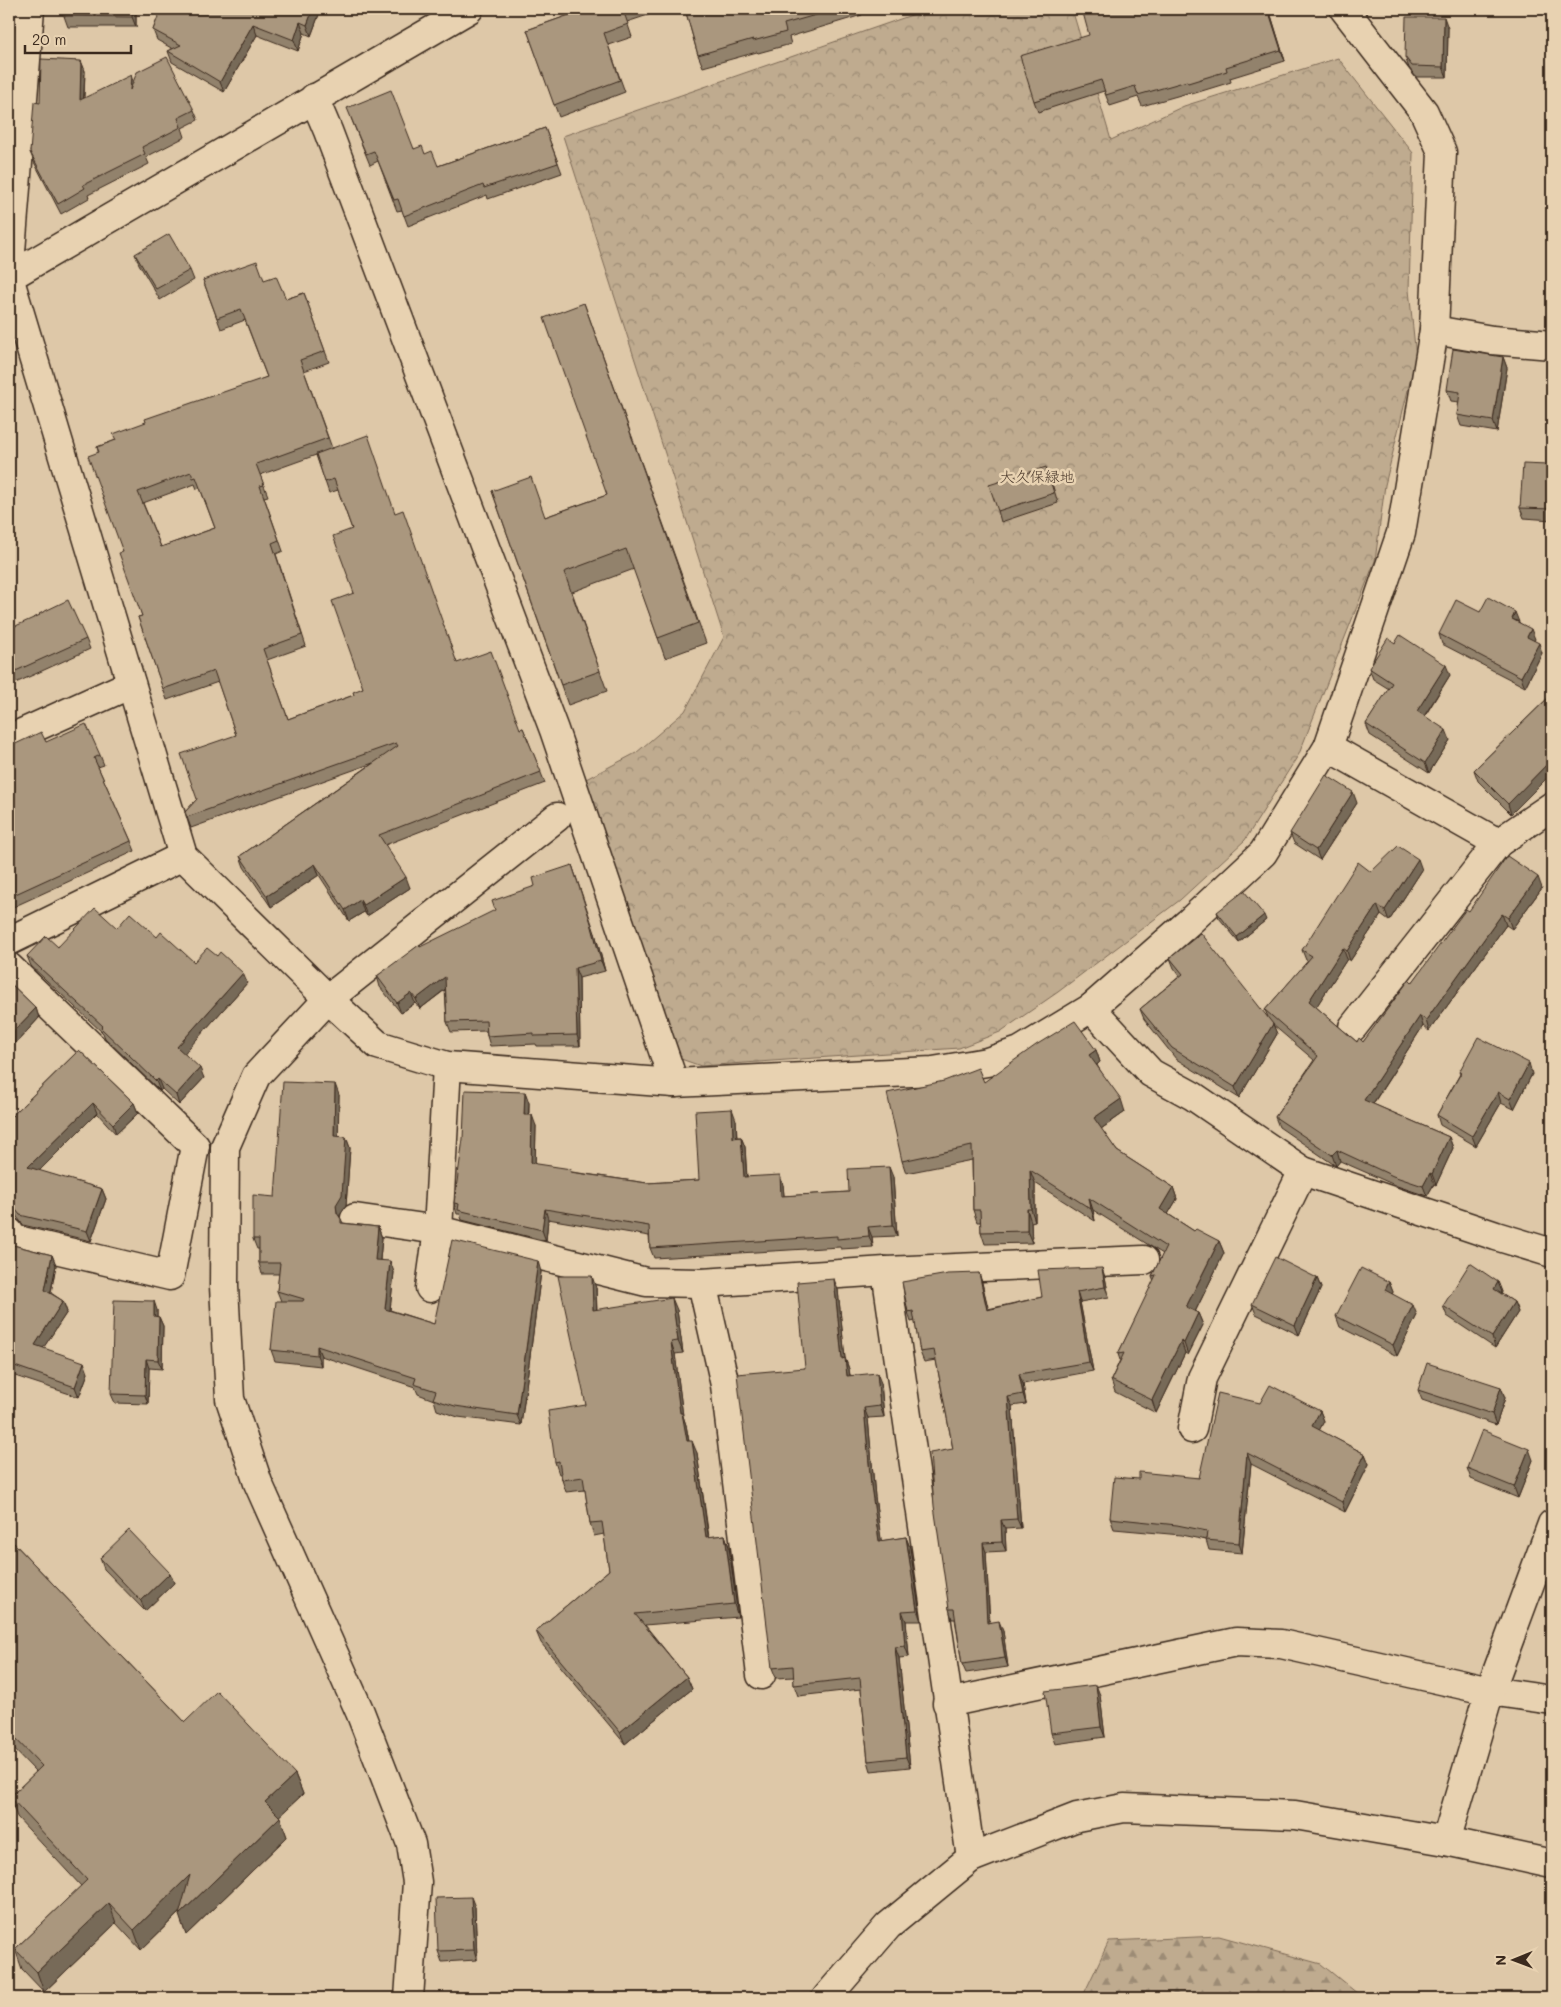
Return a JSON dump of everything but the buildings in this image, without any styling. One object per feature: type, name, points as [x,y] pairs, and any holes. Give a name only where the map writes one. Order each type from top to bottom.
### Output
[{"type":"street","points":[[30,9],[9,277],[183,856],[328,999],[378,1045],[446,1066],[674,1083],[933,1071],[987,1062],[1020,1052],[1091,1008],[1188,923],[1263,853],[1328,747],[1401,533],[1434,330],[1442,152],[1424,112],[1344,9]]},
{"type":"street","points":[[9,277],[469,9]]},
{"type":"street","points":[[314,98],[336,150],[554,730],[674,1083]]},
{"type":"street","points":[[1434,330],[1492,340],[1552,345]]},
{"type":"street","points":[[9,739],[132,684]]},
{"type":"street","points":[[1328,747],[1498,843]]},
{"type":"street","points":[[1353,1027],[1498,843],[1552,806]]},
{"type":"street","points":[[409,1998],[417,1882],[411,1844],[360,1712],[258,1484],[230,1400],[224,1286],[226,1147],[256,1076],[328,999],[557,817]]},
{"type":"street","points":[[9,941],[183,856]]},
{"type":"street","points":[[9,967],[196,1146],[170,1276],[14,1239],[9,1232]]},
{"type":"street","points":[[1091,1008],[1150,1074],[1193,1096],[1303,1171],[1552,1253]]},
{"type":"street","points":[[430,1288],[438,1230],[446,1066]]},
{"type":"street","points":[[1192,1428],[1202,1378],[1303,1171]]},
{"type":"street","points":[[355,1218],[438,1230],[646,1282],[702,1283],[886,1271],[1144,1260]]},
{"type":"street","points":[[886,1271],[947,1703],[971,1858]]},
{"type":"street","points":[[702,1283],[725,1385],[761,1675]]},
{"type":"street","points":[[1446,1841],[1490,1691],[1552,1524]]},
{"type":"street","points":[[947,1703],[1236,1642],[1280,1644],[1490,1691],[1552,1700]]},
{"type":"street","points":[[826,1998],[888,1926],[971,1858],[1077,1817],[1124,1808],[1295,1815],[1446,1841],[1552,1864]]},
{"type":"green space","name":"大久保緑地","points":[[929,9],[1072,9],[1111,140],[1184,106],[1338,58],[1413,153],[1409,290],[1416,357],[1385,485],[1375,561],[1299,754],[1245,840],[1180,900],[1058,992],[1000,1032],[959,1048],[701,1066],[681,1059],[586,779],[636,753],[685,711],[724,637],[563,136]]},
{"type":"green space","points":[[1219,1936],[1321,1964],[1363,1998],[1082,1998],[1109,1941]]}]
